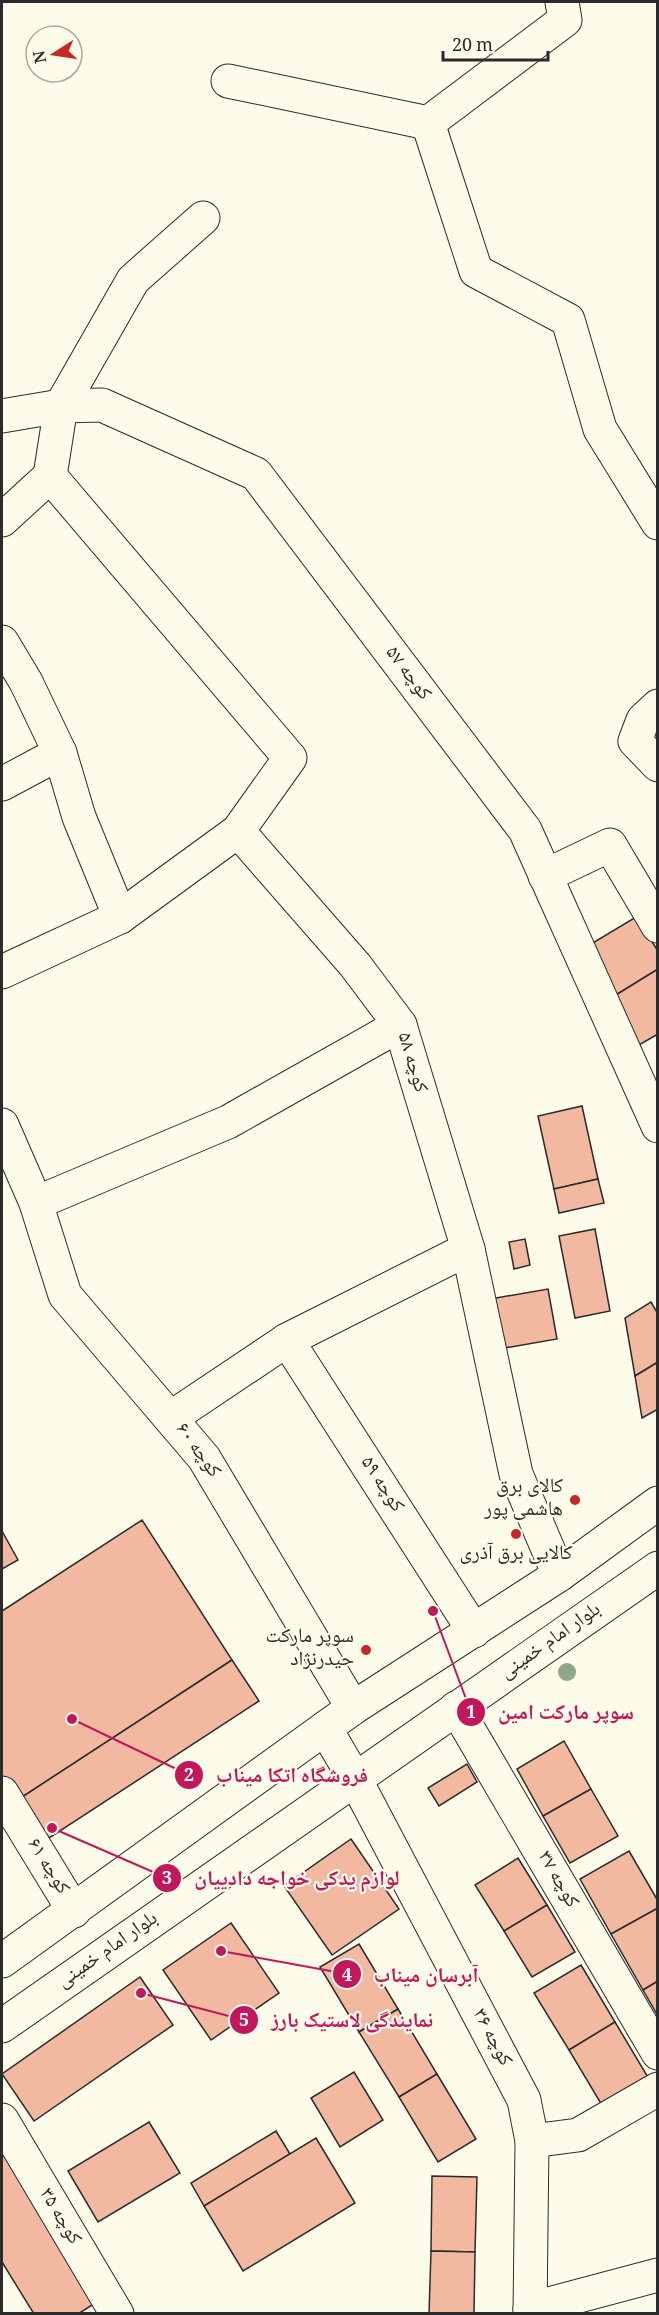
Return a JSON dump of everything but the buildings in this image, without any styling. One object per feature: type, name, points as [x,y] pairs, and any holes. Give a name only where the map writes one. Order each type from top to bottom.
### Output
[{"type":"street","points":[[228,81],[428,123],[566,20],[562,2]]},
{"type":"street","points":[[428,123],[476,271],[568,320],[600,429],[657,523]]},
{"type":"street","points":[[2,520],[50,476],[61,406],[133,280],[203,218]]},
{"type":"street","name":"کوچه ۵۷","points":[[2,416],[61,406],[102,405],[256,474],[525,831],[657,1126]]},
{"type":"street","points":[[2,972],[120,916],[238,831],[290,758],[50,476]]},
{"type":"street","points":[[2,642],[27,682],[60,753],[79,817],[120,916]]},
{"type":"street","points":[[657,706],[643,720],[635,741],[657,765]]},
{"type":"street","points":[[2,784],[60,753]]},
{"type":"street","name":"کوچه ۵۸","points":[[238,831],[355,965],[400,1025],[468,1249],[516,1474],[559,1575]]},
{"type":"street","points":[[545,876],[610,845],[657,926]]},
{"type":"street","points":[[36,1203],[228,1122],[400,1025]]},
{"type":"street","name":"کوچه ۶۰","points":[[2,1125],[36,1203],[65,1295],[172,1417],[204,1458],[353,1707]]},
{"type":"street","points":[[172,1417],[287,1340],[468,1249]]},
{"type":"street","name":"کوچه ۵۹","points":[[287,1340],[474,1631]]},
{"type":"street","points":[[2,1961],[353,1707],[559,1575],[657,1503]]},
{"type":"street","name":"بلوار امام خمینی","points":[[2,2026],[657,1568]]},
{"type":"street","name":"کوچه ۳۷","points":[[456,1708],[657,2053]]},
{"type":"street","name":"کوچه ۳۶","points":[[326,1728],[524,2100],[532,2141],[530,2311]]},
{"type":"street","name":"کوچه ۶۱","points":[[2,1793],[74,1911]]},
{"type":"street","points":[[532,2141],[578,2135],[657,2089]]},
{"type":"street","name":"کوچه ۳۵","points":[[2,2120],[117,2313]]},
{"type":"street","points":[[530,2311],[657,2275]]},
{"type":"place","name":"کالای برق هاشمی پور","points":[[575,1500]]},
{"type":"place","name":"کالایی برق آذری","points":[[516,1534]]},
{"type":"place","name":"سوپر مارکت امین","points":[[433,1611]]},
{"type":"place","name":"سوپر مارکت حیدرنژاد","points":[[366,1650]]},
{"type":"place","name":"فروشگاه اتکا میناب","points":[[72,1719]]},
{"type":"place","name":"لوازم یدکی خواجه دادییان","points":[[52,1828]]},
{"type":"place","name":"آبرسان میناب","points":[[221,1951]]},
{"type":"place","name":"نمایندگی لاستیک بارز","points":[[141,1993]]}]
